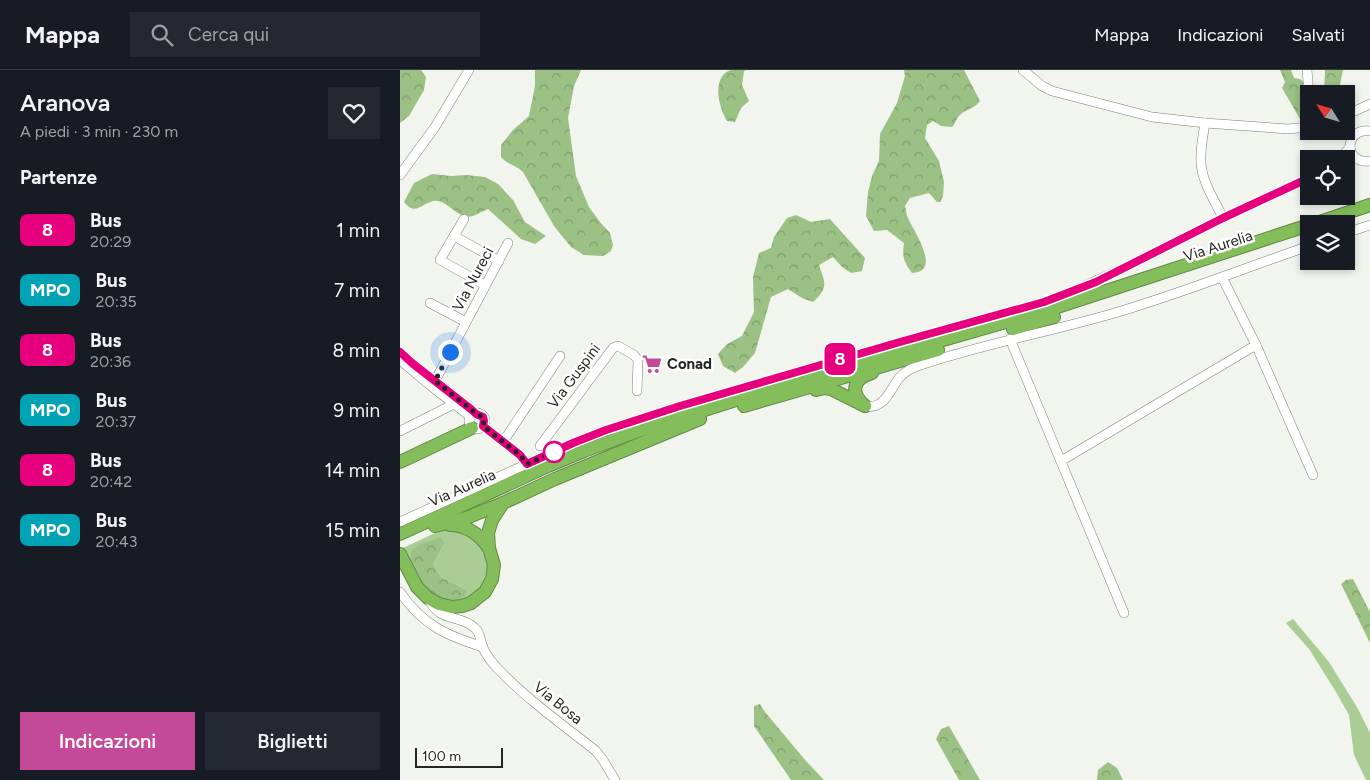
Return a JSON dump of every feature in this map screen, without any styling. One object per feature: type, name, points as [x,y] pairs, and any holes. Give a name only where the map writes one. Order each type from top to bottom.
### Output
[{"type":"highway","points":[[1342,215],[1370,206]]},
{"type":"highway","points":[[1355,219],[1370,214]]},
{"type":"highway","name":"Via Aurelia","points":[[400,534],[535,472],[638,431],[856,362],[943,340],[1051,309],[1300,229]]},
{"type":"highway","name":"Via Aurelia","points":[[400,542],[532,482],[652,434],[767,399],[1036,323],[1300,236]]},
{"type":"highway","points":[[865,406],[856,394],[858,380],[864,376],[894,367],[909,358]]},
{"type":"highway","points":[[767,399],[827,388],[865,406]]},
{"type":"highway","points":[[435,526],[466,518],[700,419]]},
{"type":"highway","points":[[400,462],[475,421]]},
{"type":"highway","points":[[400,555],[418,588],[428,598],[445,606],[466,605],[480,597],[488,588],[493,575],[494,566],[488,537],[489,528],[503,503]]},
{"type":"highway","points":[[435,526],[456,525],[466,528],[482,538],[489,548]]},
{"type":"street","points":[[400,175],[435,127],[469,70]]},
{"type":"street","points":[[1023,70],[1038,83],[1052,91],[1152,116],[1205,123],[1300,127]]},
{"type":"street","points":[[1307,70],[1308,85]]},
{"type":"street","points":[[1355,111],[1370,104]]},
{"type":"street","points":[[1205,123],[1201,148],[1201,166],[1205,180],[1223,218]]},
{"type":"street","points":[[1358,160],[1351,152],[1350,142],[1356,134],[1365,130],[1370,131]]},
{"type":"street","points":[[1355,160],[1370,161]]},
{"type":"street","points":[[400,522],[573,443],[606,430],[668,409],[1044,302],[1096,282],[1223,218],[1300,182]]},
{"type":"street","points":[[464,219],[440,260],[485,285]]},
{"type":"street","points":[[1355,230],[1370,225]]},
{"type":"street","points":[[454,236],[498,261]]},
{"type":"street","name":"Via Nureci","points":[[435,381],[508,243]]},
{"type":"street","points":[[865,406],[875,406],[882,402],[900,377],[912,368],[1010,339],[1116,313],[1300,249]]},
{"type":"street","points":[[1222,277],[1256,345],[1314,475]]},
{"type":"street","points":[[430,302],[466,322]]},
{"type":"street","points":[[1010,339],[1124,613]]},
{"type":"street","points":[[1061,461],[1256,345]]},
{"type":"street","name":"Via Guspini","points":[[540,446],[612,348],[618,346],[634,355],[638,360],[637,391]]},
{"type":"street","points":[[400,352],[472,410],[475,421]]},
{"type":"street","points":[[503,442],[560,356]]},
{"type":"street","points":[[400,360],[420,378],[520,455],[527,464]]},
{"type":"street","points":[[400,431],[454,404]]},
{"type":"street","points":[[400,592],[417,614],[429,624],[452,636],[482,647]]},
{"type":"street","name":"Via Bosa","points":[[428,598],[433,608],[439,613],[475,628],[480,634],[482,647],[499,670],[520,690],[596,751],[615,780]]},
{"type":"green space","points":[[400,70],[421,70],[426,77],[424,90],[409,116],[400,123]]},
{"type":"green space","points":[[535,70],[581,70],[574,86],[568,118],[576,176],[589,207],[610,233],[613,245],[611,251],[603,256],[584,255],[571,247],[554,226],[523,172],[501,157],[501,145],[513,130],[529,116],[535,86]]},
{"type":"green space","points":[[731,70],[747,70],[744,71],[742,85],[749,101],[741,108],[735,122],[727,121],[722,110],[718,91],[721,79],[725,73]]},
{"type":"green space","points":[[904,70],[964,70],[980,101],[961,114],[952,127],[941,126],[933,121],[927,125],[925,138],[939,161],[944,182],[943,196],[940,202],[937,202],[929,193],[910,198],[905,206],[907,217],[920,240],[926,258],[925,266],[921,271],[912,273],[904,260],[904,243],[887,230],[874,231],[866,216],[868,192],[872,176],[879,161],[880,134],[897,103],[905,76]]},
{"type":"green space","points":[[1280,70],[1291,70],[1294,78],[1300,79],[1306,84],[1300,85],[1300,119],[1282,88],[1285,82]]},
{"type":"green space","points":[[1325,70],[1343,70],[1340,85],[1324,85]]},
{"type":"green space","points":[[432,174],[485,177],[498,184],[513,200],[525,222],[546,236],[535,244],[521,239],[488,209],[473,216],[467,216],[439,201],[429,202],[415,209],[408,206],[404,202],[414,183]]},
{"type":"green space","points":[[796,215],[811,222],[830,219],[865,258],[862,271],[851,273],[833,257],[819,265],[823,276],[824,288],[813,302],[802,298],[788,289],[771,297],[755,353],[735,373],[723,366],[718,354],[727,344],[742,336],[754,312],[753,277],[759,253],[771,248],[774,237],[787,218]]},
{"type":"green space","points":[[451,528],[480,539],[489,564],[484,585],[470,597],[461,600],[467,590],[441,577],[433,564],[445,543],[415,572],[403,548],[435,533]]},
{"type":"green space","points":[[440,538],[445,543],[433,564],[441,577],[467,590],[465,595],[457,601],[441,599],[428,590],[417,574],[412,562],[411,551],[421,544]]},
{"type":"green space","points":[[1353,579],[1370,612],[1370,643],[1341,584],[1346,580]]},
{"type":"green space","points":[[1293,619],[1329,662],[1358,709],[1370,733],[1370,780],[1366,780],[1354,755],[1349,715],[1309,649],[1286,623]]},
{"type":"green space","points":[[760,704],[806,761],[824,780],[791,780],[754,726],[754,706]]},
{"type":"green space","points":[[949,726],[980,780],[959,780],[936,739],[941,729]]},
{"type":"green space","points":[[1108,762],[1117,768],[1123,780],[1097,780],[1098,770]]},
{"type":"bus line","name":"8","points":[[400,352],[476,414],[481,415],[484,419],[483,426],[520,455],[527,464],[606,430],[654,414],[1044,302],[1096,282],[1223,218],[1300,182]]},
{"type":"place","name":"Conad","points":[[652,364]]},
{"type":"route","points":[[450,352],[435,381],[476,414],[481,415],[484,419],[483,426],[520,455],[527,464],[560,449],[554,452]]}]
